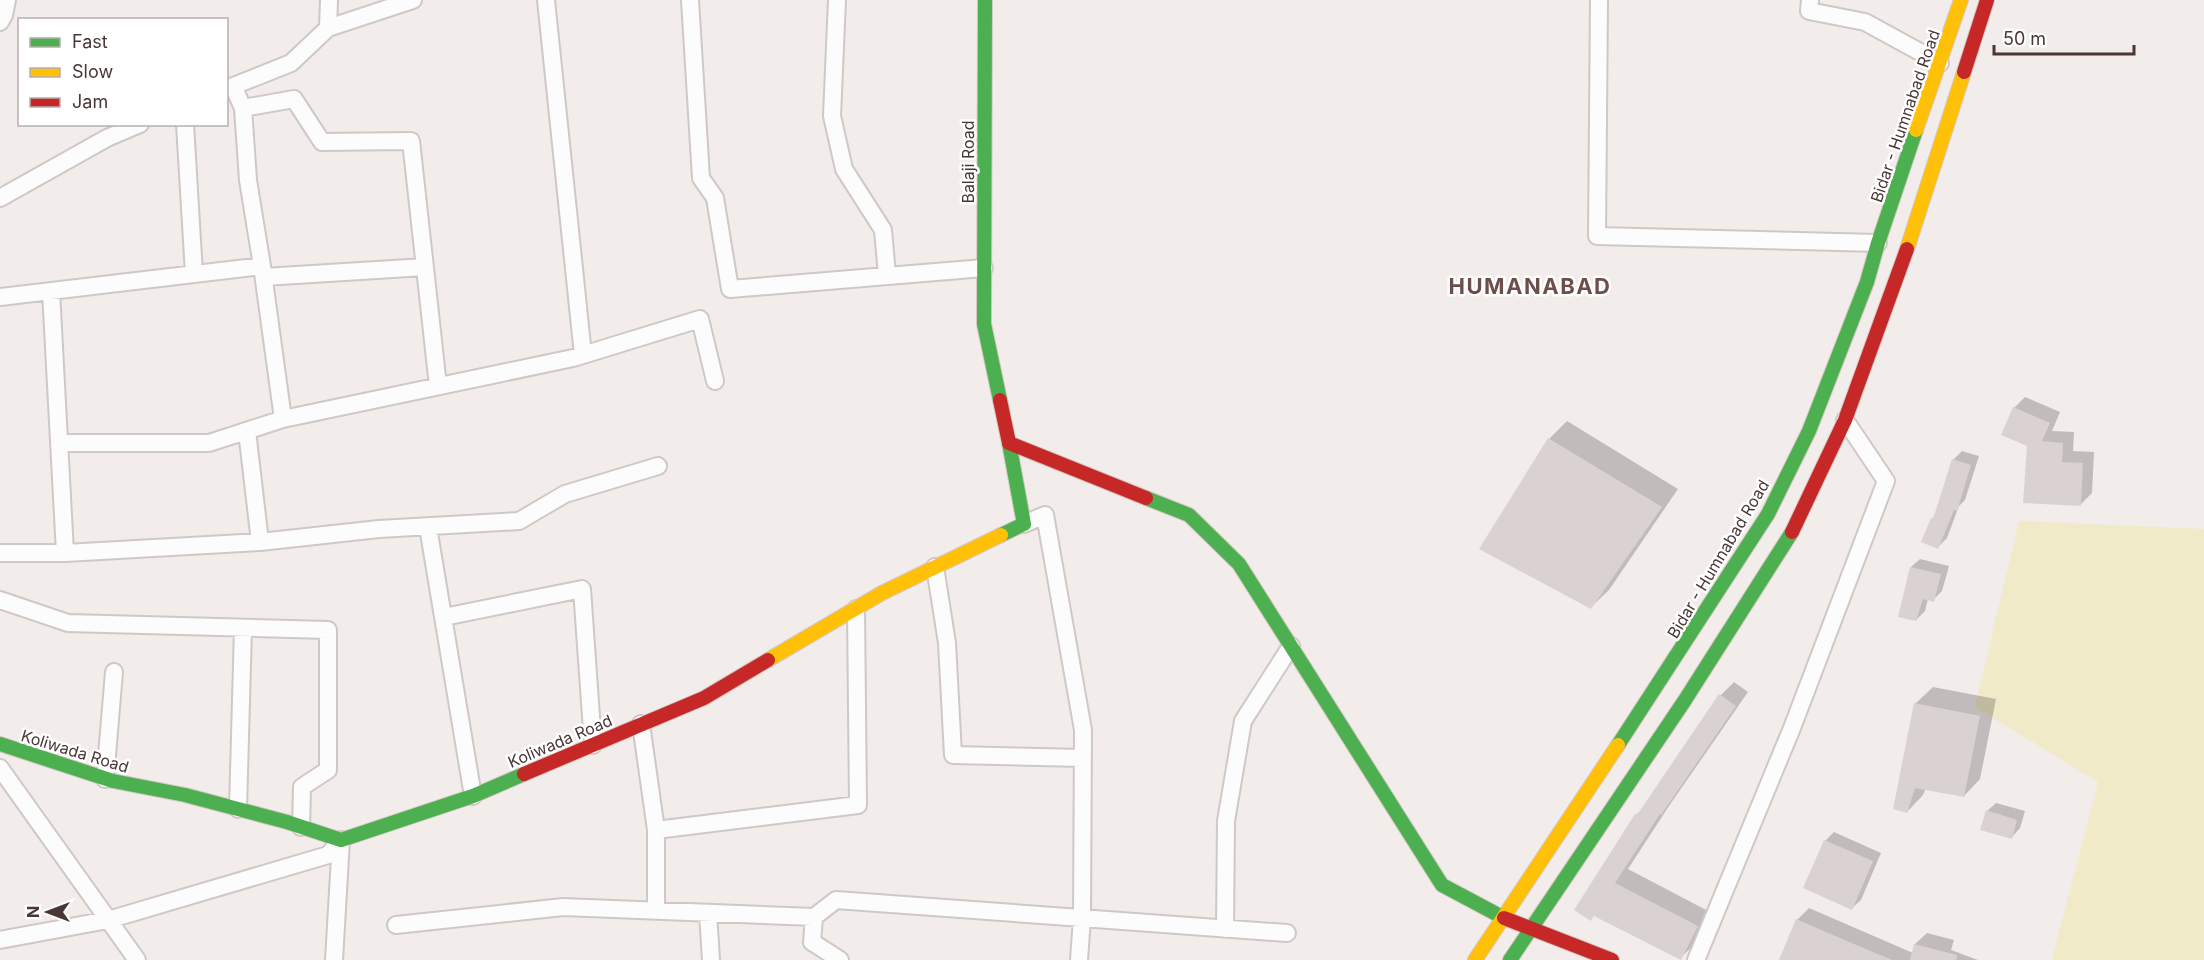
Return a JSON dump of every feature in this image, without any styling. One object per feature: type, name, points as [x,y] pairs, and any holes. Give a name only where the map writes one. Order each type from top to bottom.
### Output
[{"type":"street","points":[[0,22],[7,0]]},
{"type":"street","points":[[328,27],[329,0]]},
{"type":"street","points":[[283,419],[248,180],[243,108],[230,88],[291,63],[328,27],[413,0]]},
{"type":"street","points":[[546,0],[583,355]]},
{"type":"street","points":[[690,0],[701,178],[715,198],[730,289],[984,268]]},
{"type":"street","points":[[837,0],[832,116],[844,169],[883,230],[887,275]]},
{"type":"street","name":"Balaji Road","points":[[986,0],[984,324],[1009,443]]},
{"type":"street","points":[[1599,0],[1597,236],[1878,243]]},
{"type":"street","points":[[1810,0],[1809,11],[1865,22],[1940,63]]},
{"type":"street","name":"Bidar - Humnabad Road","points":[[1475,960],[1683,648],[1768,514],[1809,431],[1867,282],[1878,243],[1961,0]]},
{"type":"street","points":[[1510,960],[1685,700],[1789,538],[1845,420],[1893,291],[1987,0]]},
{"type":"street","points":[[243,108],[294,99],[322,142],[411,141],[438,386]]},
{"type":"street","points":[[0,198],[107,138],[135,126]]},
{"type":"street","points":[[185,126],[194,274]]},
{"type":"street","points":[[0,297],[194,274],[425,267]]},
{"type":"street","points":[[51,291],[65,553]]},
{"type":"street","points":[[59,442],[209,443],[283,419],[583,355],[700,319],[715,381]]},
{"type":"street","points":[[1696,960],[1792,728],[1886,481],[1845,420]]},
{"type":"street","points":[[247,431],[260,542]]},
{"type":"street","points":[[1009,443],[1024,524],[1045,515],[1083,730],[1082,918],[1079,960]]},
{"type":"street","points":[[1009,443],[1189,515],[1239,564],[1442,885],[1504,918],[1612,960]]},
{"type":"street","points":[[0,553],[65,553],[260,542],[379,530],[519,522],[565,494],[658,466]]},
{"type":"street","name":"Koliwada Road","points":[[0,744],[105,779],[185,795],[341,840],[473,796],[704,698],[882,593],[1024,524]]},
{"type":"street","points":[[428,527],[473,796]]},
{"type":"street","points":[[935,567],[947,644],[953,755],[1083,758]]},
{"type":"street","points":[[444,617],[582,589],[593,745]]},
{"type":"street","points":[[0,600],[68,623],[328,630],[328,770],[302,787],[302,827]]},
{"type":"street","points":[[656,830],[858,805],[856,609]]},
{"type":"street","points":[[238,809],[243,628]]},
{"type":"street","points":[[1225,928],[1226,821],[1243,721],[1291,646]]},
{"type":"street","points":[[105,779],[114,672]]},
{"type":"street","points":[[642,724],[656,830],[656,911]]},
{"type":"street","points":[[0,768],[137,960]]},
{"type":"street","points":[[0,940],[108,920],[328,855],[341,840]]},
{"type":"street","points":[[334,960],[341,840]]},
{"type":"street","points":[[396,925],[563,907],[814,917],[836,900],[1287,933]]},
{"type":"street","points":[[708,913],[711,960]]},
{"type":"street","points":[[814,917],[812,942],[840,960]]},
{"type":"shaded area","points":[[2019,521],[2204,529],[2204,960],[2052,960],[2098,782],[1975,707]]},
{"type":"building","points":[[2013,407],[2050,423],[2042,441],[2063,443],[2062,462],[2083,463],[2081,506],[2023,503],[2027,446],[2001,435]]},
{"type":"building","points":[[1548,438],[1662,507],[1591,609],[1479,549]]},
{"type":"building","points":[[1952,459],[1971,465],[1957,511],[1954,510],[1938,549],[1921,542],[1931,518],[1933,519]]},
{"type":"building","points":[[1910,567],[1941,574],[1934,602],[1923,599],[1916,621],[1898,617]]},
{"type":"building","points":[[1719,694],[1736,706],[1615,883],[1698,926],[1681,960],[1594,916],[1591,921],[1574,910],[1635,814],[1637,815]]},
{"type":"building","points":[[1914,703],[1980,716],[1964,797],[1915,788],[1907,813],[1893,809]]},
{"type":"building","points":[[1986,810],[2017,820],[2012,839],[1980,830]]},
{"type":"building","points":[[1824,840],[1873,861],[1852,910],[1803,888]]},
{"type":"building","points":[[1796,919],[1847,941],[1892,960],[1779,960]]},
{"type":"building","points":[[1914,944],[1957,955],[1956,960],[1910,960]]},
{"type":"traffic: fast","points":[[985,0],[984,324],[1000,400]]},
{"type":"traffic: fast","points":[[1618,745],[1768,514],[1809,431],[1867,282],[1916,130]]},
{"type":"traffic: fast","points":[[1001,535],[1024,524],[1009,443]]},
{"type":"traffic: fast","points":[[1146,498],[1189,515],[1239,564],[1442,885],[1504,918]]},
{"type":"traffic: fast","points":[[1510,960],[1685,700],[1792,532]]},
{"type":"traffic: fast","points":[[0,744],[113,781],[185,795],[287,822],[341,840],[473,796],[524,774]]},
{"type":"traffic: slow","points":[[1916,130],[1961,0]]},
{"type":"traffic: slow","points":[[1907,249],[1964,72]]},
{"type":"traffic: slow","points":[[768,660],[882,593],[1001,535]]},
{"type":"traffic: slow","points":[[1475,960],[1618,745]]},
{"type":"traffic: jam","points":[[1964,72],[1987,0]]},
{"type":"traffic: jam","points":[[1792,532],[1845,420],[1907,249]]},
{"type":"traffic: jam","points":[[1000,400],[1009,443],[1146,498]]},
{"type":"traffic: jam","points":[[524,774],[704,698],[768,660]]},
{"type":"traffic: jam","points":[[1504,918],[1612,960]]},
{"type":"district","name":"HUMANABAD","points":[[1530,286]]}]
